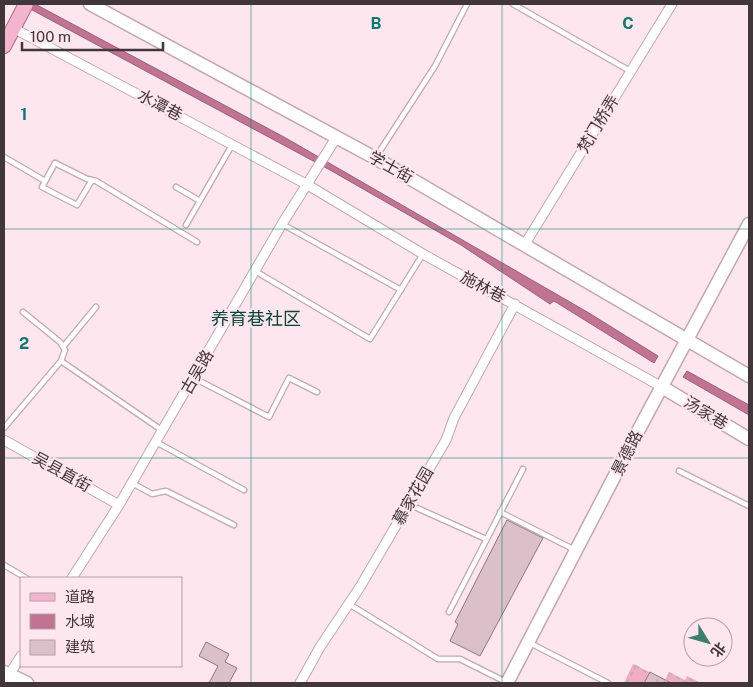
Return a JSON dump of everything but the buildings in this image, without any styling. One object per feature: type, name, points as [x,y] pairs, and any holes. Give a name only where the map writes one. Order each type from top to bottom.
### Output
[{"type":"main road","points":[[4,46],[25,6]]},
{"type":"street","name":"学士街","points":[[90,4],[144,31],[333,143],[375,158],[749,376]]},
{"type":"street","name":"梵门桥弄","points":[[525,244],[672,4]]},
{"type":"street","name":"水潭巷","points":[[14,28],[306,184]]},
{"type":"street","name":"古吴路","points":[[73,577],[119,505],[282,224],[333,143]]},
{"type":"street","name":"施林巷","points":[[306,184],[423,254],[662,387]]},
{"type":"street","name":"景德路","points":[[507,683],[686,340],[749,224]]},
{"type":"street","name":"慕家花园","points":[[300,683],[446,440],[454,418],[515,304]]},
{"type":"street","name":"汤家巷","points":[[662,387],[749,439]]},
{"type":"street","name":"吴县直街","points":[[4,440],[119,505]]},
{"type":"street","points":[[20,657],[5,677],[27,683]]},
{"type":"lane","points":[[375,158],[435,66],[467,4]]},
{"type":"lane","points":[[513,4],[630,71]]},
{"type":"lane","points":[[186,225],[232,144]]},
{"type":"lane","points":[[4,157],[45,180]]},
{"type":"lane","points":[[92,180],[78,205],[42,187],[55,163],[92,180],[197,242]]},
{"type":"lane","points":[[176,187],[200,201]]},
{"type":"lane","points":[[282,224],[401,290]]},
{"type":"lane","points":[[256,271],[370,339],[423,254]]},
{"type":"lane","points":[[63,347],[96,307]]},
{"type":"lane","points":[[4,428],[61,361],[65,350],[23,312]]},
{"type":"lane","points":[[61,361],[163,430]]},
{"type":"lane","points":[[194,378],[269,417],[289,378],[317,392]]},
{"type":"lane","points":[[156,442],[244,490]]},
{"type":"lane","points":[[449,612],[523,469]]},
{"type":"lane","points":[[679,471],[749,506]]},
{"type":"lane","points":[[132,483],[152,494],[166,491],[234,525]]},
{"type":"lane","points":[[417,508],[486,539]]},
{"type":"lane","points":[[500,512],[576,550]]},
{"type":"lane","points":[[4,565],[24,577]]},
{"type":"lane","points":[[349,604],[438,659],[460,659],[507,683]]},
{"type":"lane","points":[[529,642],[608,683]]},
{"type":"path","points":[[628,683],[636,666],[649,674]]},
{"type":"path","points":[[664,683],[669,674],[687,683]]},
{"type":"path","points":[[656,683],[660,677]]},
{"type":"path","points":[[689,679],[698,683]]},
{"type":"shaded area","points":[[633,664],[665,680],[669,672],[685,680],[687,676],[701,683],[624,683]]},
{"type":"water","points":[[21,4],[35,4],[284,137],[589,313],[658,356],[654,363],[554,301],[550,304],[461,245],[330,170]]},
{"type":"water","points":[[687,371],[749,405],[749,415],[683,377]]},
{"type":"district","name":"养育巷社区","points":[[256,318]]}]
